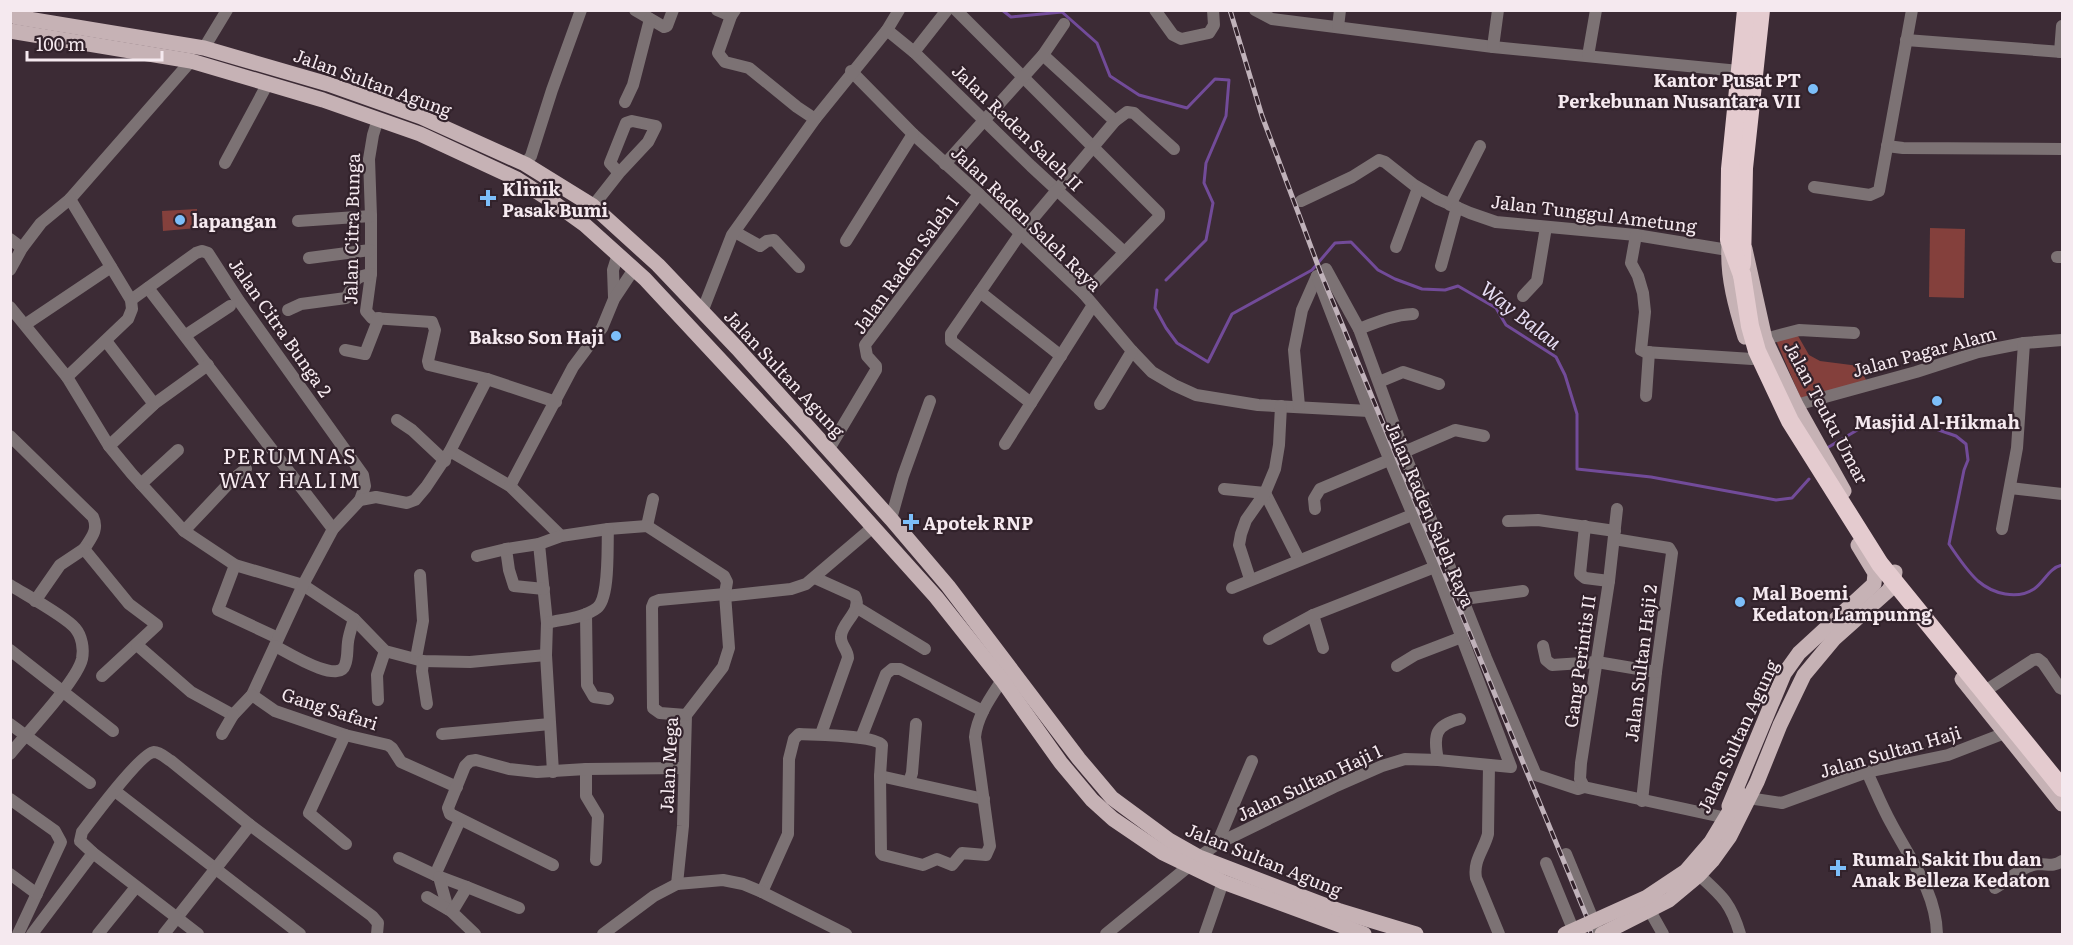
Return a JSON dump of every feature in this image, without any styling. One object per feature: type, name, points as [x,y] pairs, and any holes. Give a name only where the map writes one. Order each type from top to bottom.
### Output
[{"type":"highway","name":"Jalan Teuku Umar","points":[[1735,247],[1730,169],[1746,10]]},
{"type":"highway","name":"Jalan Teuku Umar","points":[[1735,247],[1761,10]]},
{"type":"highway","points":[[1735,247],[1757,351],[1790,421],[1880,564],[2062,788]]},
{"type":"main road","name":"Jalan Sultan Agung","points":[[10,14],[147,45],[191,61],[378,119],[420,134],[517,179],[553,202],[585,225],[639,274],[794,438],[936,597],[1002,680],[1061,763],[1092,800],[1136,837],[1163,853],[1194,861],[1402,933],[1416,934]]},
{"type":"main road","name":"Jalan Sultan Agung","points":[[10,31],[147,45],[204,48],[305,77],[411,113],[525,164],[593,206],[658,265],[891,519],[948,586],[1079,759],[1112,798],[1223,882],[1364,934]]},
{"type":"main road","name":"Jalan Teuku Umar","points":[[1874,572],[1802,455],[1752,359],[1737,311],[1728,262],[1735,247],[1750,266],[1765,339],[1796,405],[1859,514],[1932,630]]},
{"type":"main road","points":[[639,274],[658,265]]},
{"type":"main road","points":[[794,438],[807,425]]},
{"type":"main road","points":[[1802,455],[1809,458],[1815,456],[1818,445]]},
{"type":"main road","points":[[1843,521],[1843,511],[1846,507],[1859,514]]},
{"type":"main road","name":"Jalan Sultan Agung","points":[[1600,934],[1669,900],[1712,861],[1730,836],[1775,692],[1784,674],[1798,653],[1870,589],[1876,579],[1874,572]]},
{"type":"main road","name":"Jalan Sultan Agung","points":[[1556,934],[1574,932],[1592,917],[1628,902],[1679,872],[1696,855],[1722,817],[1745,792],[1804,675],[1834,639],[1892,585],[1895,572]]},
{"type":"main road","points":[[936,597],[948,586]]},
{"type":"main road","points":[[1877,600],[1891,597],[1898,600],[1932,630],[1988,689],[2062,777]]},
{"type":"main road","points":[[1932,630],[2005,733],[2062,804]]},
{"type":"main road","points":[[1574,932],[1647,897],[1686,871],[1712,842],[1745,792]]},
{"type":"main road","points":[[1628,902],[1635,918]]},
{"type":"street","points":[[204,48],[227,10]]},
{"type":"street","points":[[525,164],[534,147],[581,10]]},
{"type":"street","points":[[635,10],[660,26],[667,26],[673,10]]},
{"type":"street","points":[[717,10],[733,13],[718,53],[721,58],[733,65],[749,68],[814,119]]},
{"type":"street","points":[[702,312],[729,240],[814,119],[886,30],[899,10]]},
{"type":"street","points":[[914,52],[947,10]]},
{"type":"street","points":[[956,10],[1159,213],[1159,217],[1084,294]]},
{"type":"street","points":[[1155,10],[1173,35],[1182,39],[1209,33],[1214,25],[1213,10]]},
{"type":"street","points":[[1255,10],[1272,19],[1493,47],[1739,71]]},
{"type":"street","points":[[1338,27],[1340,10]]},
{"type":"street","points":[[1493,47],[1498,10]]},
{"type":"street","points":[[1588,56],[1596,10]]},
{"type":"street","points":[[1814,187],[1870,195],[1875,194],[1882,184],[1912,10]]},
{"type":"street","points":[[625,102],[633,85],[650,19]]},
{"type":"street","points":[[945,164],[1043,55],[1064,24]]},
{"type":"street","points":[[1906,40],[2061,52],[2062,26]]},
{"type":"street","name":"Jalan Raden Saleh II","points":[[886,30],[914,52],[984,122],[1124,252]]},
{"type":"street","points":[[1043,55],[1115,121]]},
{"type":"street","points":[[10,270],[22,248],[41,223],[69,200],[191,61]]},
{"type":"street","name":"Jalan Raden Saleh Raya","points":[[851,71],[913,134],[1084,294],[1152,372],[1196,395],[1258,405],[1369,411],[1435,567],[1511,767]]},
{"type":"street","points":[[225,163],[268,83]]},
{"type":"street","points":[[1031,403],[950,340],[951,334],[1020,234],[1115,121],[1127,112],[1134,113],[1174,149]]},
{"type":"street","name":"Jalan Citra Bunga","points":[[378,119],[369,159],[371,274],[366,311],[372,318],[432,322],[435,330],[429,365],[487,379]]},
{"type":"street","points":[[846,241],[913,134]]},
{"type":"street","points":[[1441,266],[1454,206],[1480,146]]},
{"type":"street","points":[[1887,146],[2062,149]]},
{"type":"street","name":"Jalan Tunggul Ametung","points":[[1300,201],[1352,177],[1379,160],[1385,162],[1418,188],[1454,206],[1496,222],[1735,247]]},
{"type":"street","points":[[593,206],[619,173]]},
{"type":"street","points":[[1396,247],[1418,188]]},
{"type":"street","name":"Jalan Raden Saleh I","points":[[829,449],[876,370],[876,366],[865,353],[865,345],[979,194]]},
{"type":"street","points":[[67,377],[128,319],[132,309],[131,300],[69,200]]},
{"type":"street","points":[[298,221],[371,216]]},
{"type":"street","points":[[1523,296],[1536,281],[1546,227]]},
{"type":"street","points":[[735,232],[760,246],[767,241],[774,240],[799,267]]},
{"type":"street","points":[[1636,235],[1630,263],[1638,276],[1643,293],[1645,312],[1641,350],[1752,359]]},
{"type":"street","points":[[10,239],[22,248]]},
{"type":"street","points":[[309,258],[370,250]]},
{"type":"street","name":"Jalan Citra Bunga 2","points":[[131,300],[196,253],[202,251],[208,254],[363,476],[365,486],[360,500]]},
{"type":"street","points":[[510,486],[573,367],[602,328],[614,299],[614,270],[618,254]]},
{"type":"street","points":[[26,324],[111,267]]},
{"type":"street","points":[[1326,269],[1359,329],[1404,452],[1486,658],[1536,775],[1578,789],[1584,787],[1722,817]]},
{"type":"street","points":[[288,310],[301,304],[346,298],[355,279],[371,274]]},
{"type":"street","points":[[614,299],[639,274]]},
{"type":"street","points":[[1299,406],[1294,350],[1302,310],[1317,276],[1369,411]]},
{"type":"street","points":[[148,288],[186,334],[333,530]]},
{"type":"street","points":[[980,292],[1061,357]]},
{"type":"street","points":[[1005,444],[1093,305]]},
{"type":"street","points":[[10,306],[67,377],[110,446],[141,484],[184,531],[235,565],[303,585],[354,619],[386,651],[419,659],[470,662],[546,655]]},
{"type":"street","points":[[186,334],[230,306]]},
{"type":"street","points":[[1359,329],[1377,321],[1413,314]]},
{"type":"street","points":[[345,350],[365,354],[379,318]]},
{"type":"street","points":[[1765,339],[1799,330],[1854,333]]},
{"type":"street","name":"Jalan Pagar Alam","points":[[1796,405],[1916,372],[1978,352],[2024,343],[2062,340]]},
{"type":"street","points":[[106,341],[154,404]]},
{"type":"street","points":[[2002,529],[2021,415],[2024,343]]},
{"type":"street","points":[[1100,404],[1132,351]]},
{"type":"street","points":[[1646,396],[1648,352]]},
{"type":"street","points":[[110,446],[154,404],[208,365]]},
{"type":"street","points":[[1379,382],[1403,372],[1439,384]]},
{"type":"street","points":[[222,734],[233,715],[252,695],[303,585],[333,530],[360,500],[376,497],[408,503],[426,488],[447,456],[487,379],[556,402]]},
{"type":"street","points":[[891,519],[903,476],[930,401]]},
{"type":"street","points":[[1250,579],[1239,545],[1246,520],[1265,493],[1275,469],[1280,445],[1281,406]]},
{"type":"street","points":[[397,420],[447,456],[510,486],[561,536]]},
{"type":"street","points":[[1404,452],[1455,430],[1484,436]]},
{"type":"street","points":[[10,436],[93,517],[97,525],[84,549],[60,565],[35,601]]},
{"type":"street","points":[[141,484],[178,450]]},
{"type":"street","points":[[1315,509],[1314,500],[1320,489],[1389,460]]},
{"type":"street","points":[[184,531],[233,479],[246,469]]},
{"type":"street","points":[[2010,488],[2062,494]]},
{"type":"street","points":[[1224,489],[1265,493]]},
{"type":"street","points":[[1265,493],[1299,560]]},
{"type":"street","points":[[477,556],[539,544],[561,536],[647,526],[653,499]]},
{"type":"street","name":"Gang Perintis II","points":[[1584,787],[1580,779],[1581,763],[1609,581],[1617,509]]},
{"type":"street","points":[[1232,588],[1412,515]]},
{"type":"street","points":[[1508,521],[1538,520],[1585,526],[1614,535]]},
{"type":"street","name":"Jalan Mega","points":[[647,526],[724,576],[728,582],[725,595],[729,648],[723,667],[686,715],[682,826],[677,884]]},
{"type":"street","points":[[1585,526],[1580,574],[1585,578],[1609,581]]},
{"type":"street","points":[[686,715],[660,713],[653,708],[652,607],[654,602],[791,589],[806,584],[816,578],[873,527]]},
{"type":"street","points":[[547,623],[586,614],[599,607],[603,600],[608,529]]},
{"type":"street","name":"Jalan Sultan Haji 2","points":[[1614,535],[1668,548],[1672,553],[1642,801]]},
{"type":"street","points":[[539,544],[547,623],[546,655],[553,772]]},
{"type":"street","points":[[84,549],[129,604],[157,625],[102,676]]},
{"type":"street","points":[[506,549],[508,570],[514,586],[544,589]]},
{"type":"street","points":[[235,565],[217,607],[218,610],[327,672],[338,673],[346,664],[349,635],[354,619]]},
{"type":"street","points":[[1269,639],[1313,615],[1435,567]]},
{"type":"street","points":[[420,575],[423,621],[419,659],[427,704]]},
{"type":"street","points":[[816,578],[855,596],[857,601],[856,607],[840,634],[841,643],[847,650],[848,658],[821,734]]},
{"type":"street","points":[[10,585],[75,628],[82,641],[81,661],[62,691],[10,754]]},
{"type":"street","points":[[1464,600],[1523,591]]},
{"type":"street","points":[[856,607],[925,649]]},
{"type":"street","points":[[586,614],[587,685],[594,697],[608,699]]},
{"type":"street","points":[[1313,615],[1323,648]]},
{"type":"street","points":[[1397,666],[1415,655],[1462,637]]},
{"type":"street","points":[[137,645],[191,692],[233,715]]},
{"type":"street","points":[[1543,646],[1546,660],[1550,664],[1597,662],[1656,672]]},
{"type":"street","points":[[10,650],[113,731]]},
{"type":"street","points":[[378,700],[377,675],[386,651]]},
{"type":"street","points":[[1988,689],[2038,659],[2062,689]]},
{"type":"street","points":[[861,738],[886,674],[892,669],[900,669],[983,711]]},
{"type":"street","points":[[762,892],[788,834],[789,759],[794,740],[799,734],[861,738],[879,741],[882,745],[881,853],[921,864],[937,859],[952,865],[962,853],[986,855],[990,846],[975,737],[983,711],[1002,680]]},
{"type":"street","name":"Gang Safari","points":[[252,695],[275,711],[345,735],[388,745],[401,762],[457,787]]},
{"type":"street","points":[[1438,760],[1438,731],[1442,725],[1460,719]]},
{"type":"street","points":[[10,724],[90,783]]},
{"type":"street","points":[[442,734],[550,724]]},
{"type":"street","points":[[909,782],[912,773],[916,724]]},
{"type":"street","name":"Jalan Sultan Haji","points":[[1745,792],[1782,803],[1867,772],[1948,755],[2005,733]]},
{"type":"street","points":[[345,735],[309,813],[346,844]]},
{"type":"street","points":[[198,934],[80,843],[79,838],[82,832],[143,757],[151,752],[171,760],[250,825],[372,916],[378,923],[377,934]]},
{"type":"street","name":"Jalan Sultan Haji 1","points":[[1194,861],[1217,844],[1382,766],[1405,759],[1511,767]]},
{"type":"street","points":[[553,865],[459,820],[448,812],[465,765],[473,760],[509,769],[553,772],[586,769],[683,768]]},
{"type":"street","points":[[1217,844],[1252,761]]},
{"type":"street","points":[[1489,765],[1488,834],[1486,843],[1477,857],[1475,869],[1476,878],[1499,934]]},
{"type":"street","points":[[586,769],[586,796],[598,816],[596,860]]},
{"type":"street","points":[[1867,772],[1890,822],[1922,877],[1930,897],[1937,934]]},
{"type":"street","points":[[880,776],[984,798]]},
{"type":"street","points":[[115,791],[300,934]]},
{"type":"street","points":[[10,799],[55,831],[59,837],[60,846],[18,934]]},
{"type":"street","points":[[450,911],[437,876],[459,820]]},
{"type":"street","points":[[164,934],[250,825]]},
{"type":"street","points":[[32,934],[93,853]]},
{"type":"street","points":[[1566,854],[1600,934]]},
{"type":"street","points":[[399,858],[437,876],[519,908]]},
{"type":"street","points":[[1106,934],[1194,861]]},
{"type":"street","points":[[1995,888],[2028,867],[2039,864],[2054,866],[2062,861]]},
{"type":"street","points":[[1546,863],[1574,932]]},
{"type":"street","points":[[10,874],[37,894]]},
{"type":"street","points":[[1698,875],[1726,899],[1736,918],[1740,934]]},
{"type":"street","points":[[603,934],[654,896],[677,884],[723,880],[743,884],[762,892],[846,934]]},
{"type":"street","points":[[1205,934],[1223,882]]},
{"type":"street","points":[[98,934],[135,887]]},
{"type":"street","points":[[450,911],[467,887]]},
{"type":"street","points":[[427,897],[450,911],[475,934]]},
{"type":"street","points":[[1650,911],[1663,934]]},
{"type":"shaded area","name":"lapangan","points":[[197,209],[197,228],[163,231],[162,211]]},
{"type":"shaded area","points":[[1930,228],[1965,229],[1964,298],[1929,297]]},
{"type":"shaded area","points":[[1797,334],[1809,355],[1820,361],[1859,366],[1868,384],[1802,401],[1775,338]]},
{"type":"waterway","name":"Way Balau","points":[[1002,10],[1011,17],[1062,12],[1097,43],[1110,76],[1139,95],[1187,108],[1215,79],[1229,80],[1226,116],[1206,163],[1204,183],[1213,203],[1206,240],[1166,280]]},
{"type":"waterway","name":"Way Balau","points":[[1157,290],[1155,308],[1166,328],[1177,343],[1208,362],[1232,314],[1312,270],[1335,243],[1351,242],[1378,270],[1395,279],[1422,289],[1445,290],[1458,286],[1496,308],[1506,325],[1556,357],[1565,375],[1577,414],[1577,469],[1651,477],[1776,500],[1792,498],[1809,479]]},
{"type":"waterway","points":[[1827,448],[1864,426],[1893,430],[1930,427],[1956,436],[1966,444],[1968,460],[1949,544],[1966,568],[1984,586],[2013,595],[2034,589],[2050,572],[2062,565]]},
{"type":"railway","points":[[1230,10],[1262,116],[1320,271],[1588,920],[1591,934]]},
{"type":"place","name":"Kantor Pusat PT Perkebunan Nusantara VII","points":[[1813,89]]},
{"type":"place","name":"Klinik Pasak Bumi","points":[[488,198]]},
{"type":"place","name":"lapangan","points":[[180,220]]},
{"type":"place","name":"Bakso Son Haji","points":[[616,336]]},
{"type":"place","name":"Masjid Al-Hikmah","points":[[1937,401]]},
{"type":"place","name":"Apotek RNP","points":[[911,522]]},
{"type":"place","name":"Mal Boemi Kedaton Lampunng","points":[[1740,602]]},
{"type":"place","name":"Rumah Sakit Ibu dan Anak Belleza Kedaton","points":[[1838,868]]},
{"type":"district","name":"PERUMNAS WAY HALIM","points":[[290,466]]}]
